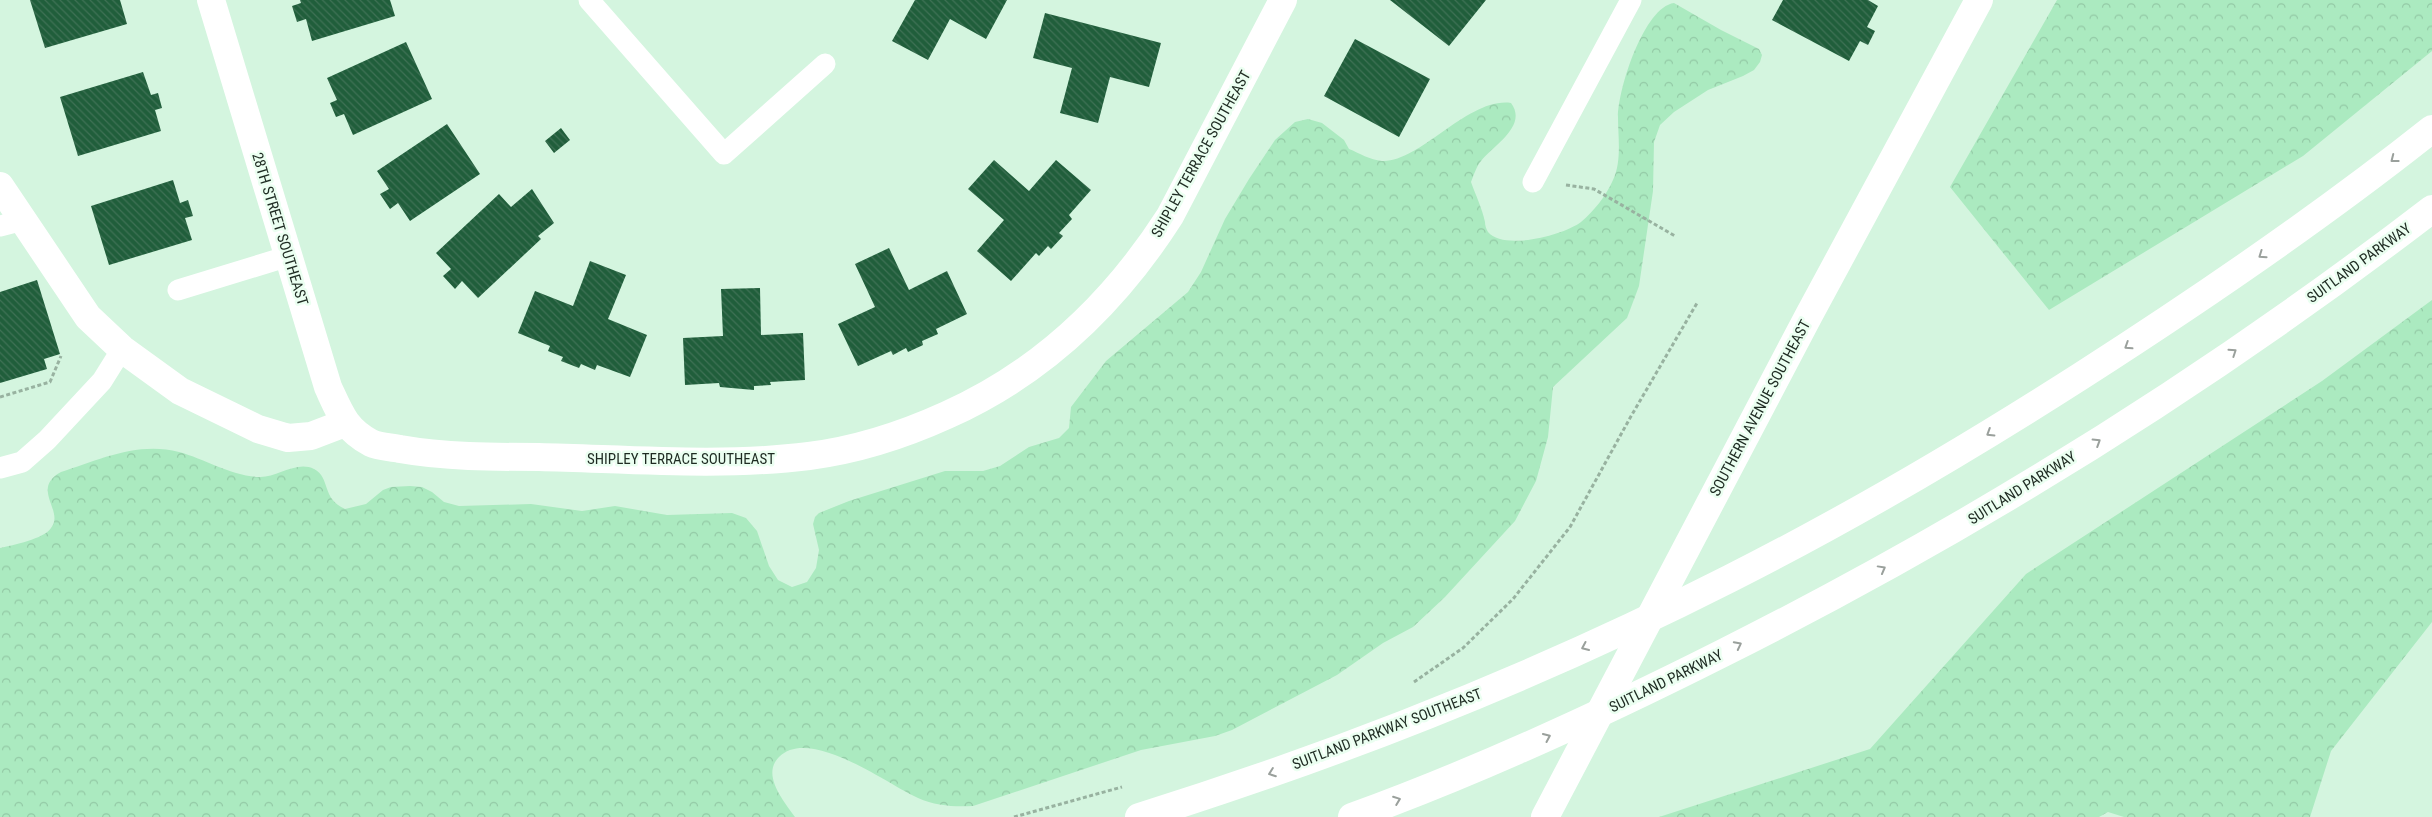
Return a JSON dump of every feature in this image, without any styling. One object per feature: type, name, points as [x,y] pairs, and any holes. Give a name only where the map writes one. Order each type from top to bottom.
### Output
[{"type":"main road","name":"28TH STREET SOUTHEAST","points":[[211,0],[328,387],[345,423],[373,444]]},
{"type":"main road","name":"SHIPLEY TERRACE SOUTHEAST","points":[[373,444],[421,452],[475,456],[761,462],[812,456],[854,447],[917,428],[949,414],[1001,386],[1028,367],[1086,321],[1118,288],[1151,245],[1183,193],[1284,0]]},
{"type":"main road","name":"SOUTHERN AVENUE SOUTHEAST","points":[[1545,817],[1809,315],[1979,0]]},
{"type":"main road","name":"SUITLAND PARKWAY SOUTHEAST","points":[[1139,817],[1226,790],[1388,730],[1533,671],[1727,580],[1817,533],[1886,495],[2027,410],[2139,339],[2312,220],[2432,129]]},
{"type":"main road","points":[[0,186],[11,223],[88,317],[122,349],[180,391],[272,434],[288,438],[311,436],[345,423]]},
{"type":"main road","name":"SUITLAND PARKWAY","points":[[1352,817],[1510,755],[1585,720],[1718,655],[1942,537],[2030,484],[2239,348],[2381,248],[2432,209]]},
{"type":"lane","points":[[589,0],[724,154],[825,64]]},
{"type":"lane","points":[[1533,182],[1630,0]]},
{"type":"lane","points":[[178,290],[289,256]]},
{"type":"lane","points":[[0,468],[22,462],[47,440],[102,381],[122,349]]},
{"type":"path","points":[[1533,182],[1594,189],[1675,236]]},
{"type":"path","points":[[1408,686],[1463,648],[1488,624],[1513,599],[1570,526],[1697,303]]},
{"type":"path","points":[[0,397],[50,382],[61,356]]},
{"type":"green space","points":[[2057,0],[2432,0],[2432,51],[2303,156],[2049,310],[1950,187]]},
{"type":"green space","points":[[1674,3],[1759,49],[1762,55],[1760,62],[1754,70],[1743,76],[1708,90],[1674,112],[1660,125],[1654,142],[1653,191],[1639,286],[1627,318],[1553,387],[1548,437],[1536,481],[1515,521],[1445,597],[1413,627],[1383,643],[1337,675],[1232,730],[1215,736],[1141,750],[973,806],[945,805],[925,801],[849,761],[809,748],[793,749],[779,757],[774,764],[772,772],[773,780],[780,796],[795,817],[0,817],[0,548],[35,538],[51,528],[54,514],[48,486],[52,479],[61,472],[119,453],[133,450],[164,449],[189,455],[238,474],[249,476],[266,477],[301,467],[314,469],[323,477],[332,499],[345,509],[366,504],[383,490],[391,487],[410,486],[422,487],[432,492],[444,502],[459,506],[531,504],[582,511],[615,506],[667,515],[732,513],[746,518],[757,531],[769,566],[778,580],[792,587],[807,582],[816,568],[819,550],[813,524],[815,517],[819,513],[849,501],[945,471],[983,471],[1000,466],[1029,447],[1059,438],[1069,428],[1071,407],[1106,361],[1188,292],[1201,272],[1225,219],[1249,179],[1275,140],[1295,122],[1308,119],[1322,123],[1344,140],[1349,149],[1369,158],[1382,161],[1397,159],[1412,152],[1461,119],[1478,110],[1495,104],[1511,103],[1515,111],[1515,120],[1512,127],[1501,142],[1481,161],[1476,168],[1471,182],[1487,231],[1496,238],[1520,241],[1562,232],[1581,222],[1603,197],[1616,173],[1619,157],[1619,104],[1635,51],[1643,33],[1653,19],[1663,8]]},
{"type":"green space","points":[[2432,300],[2432,622],[2331,751],[2310,817],[2124,817],[2108,812],[2099,817],[1659,817],[1870,749],[2026,574],[2322,381]]},
{"type":"building","points":[[30,0],[120,0],[127,24],[45,48]]},
{"type":"building","points":[[300,0],[390,0],[395,16],[312,41],[306,19],[297,22],[292,6],[301,3]]},
{"type":"building","points":[[915,0],[1007,0],[986,39],[950,19],[928,60],[892,41]]},
{"type":"building","points":[[1390,0],[1486,0],[1449,46]]},
{"type":"building","points":[[1783,0],[1868,0],[1878,6],[1867,27],[1875,31],[1868,45],[1860,41],[1849,61],[1772,20]]},
{"type":"building","points":[[1045,13],[1161,43],[1149,87],[1110,77],[1098,123],[1060,113],[1072,68],[1033,58]]},
{"type":"building","points":[[1355,39],[1430,79],[1399,137],[1324,96]]},
{"type":"building","points":[[406,42],[432,99],[353,135],[344,114],[336,117],[330,103],[337,100],[327,78]]},
{"type":"building","points":[[143,72],[151,95],[158,93],[162,108],[155,110],[161,131],[78,156],[60,97]]},
{"type":"building","points":[[447,124],[480,174],[410,221],[398,203],[390,209],[380,194],[389,189],[377,171]]},
{"type":"building","points":[[561,128],[570,140],[554,153],[545,141]]},
{"type":"building","points":[[994,160],[1029,191],[1056,160],[1091,190],[1069,215],[1072,219],[1059,233],[1063,236],[1051,249],[1048,246],[1039,256],[1036,253],[1011,281],[977,251],[1004,220],[968,189]]},
{"type":"building","points":[[173,180],[180,203],[188,200],[193,216],[185,218],[192,240],[109,265],[91,206]]},
{"type":"building","points":[[532,189],[554,223],[538,236],[541,239],[478,298],[462,281],[455,289],[443,276],[451,269],[436,253],[499,194],[511,207]]},
{"type":"building","points":[[889,248],[909,290],[947,271],[967,314],[936,329],[938,334],[922,341],[923,345],[921,346],[908,352],[906,348],[893,355],[891,351],[858,366],[838,324],[875,307],[855,264]]},
{"type":"building","points":[[590,261],[626,275],[608,319],[647,335],[630,377],[597,365],[595,370],[581,364],[579,368],[561,361],[563,357],[548,351],[550,346],[518,333],[535,291],[573,306]]},
{"type":"building","points":[[37,280],[60,354],[44,359],[47,369],[0,383],[0,292]]},
{"type":"building","points":[[760,288],[761,335],[803,333],[805,380],[770,382],[771,385],[754,386],[754,390],[720,387],[719,383],[685,385],[683,338],[723,336],[721,289]]}]
